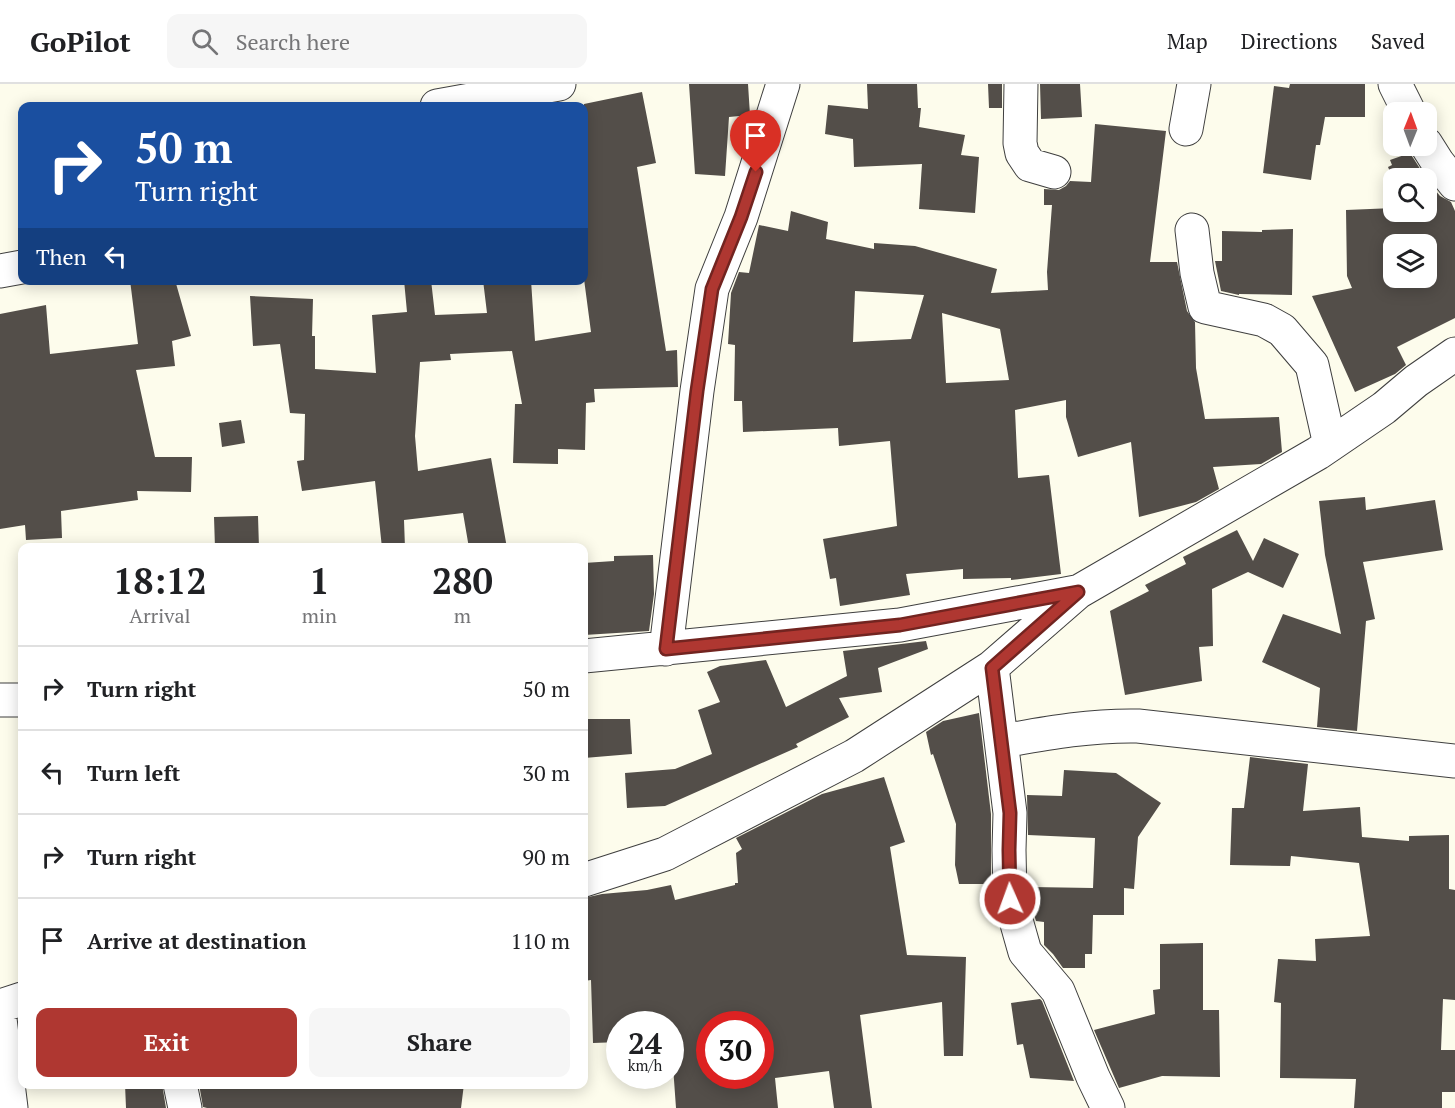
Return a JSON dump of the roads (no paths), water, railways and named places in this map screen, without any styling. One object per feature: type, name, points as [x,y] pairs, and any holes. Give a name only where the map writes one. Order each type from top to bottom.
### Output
[{"type":"street","points":[[459,102],[560,84]]},
{"type":"street","points":[[666,649],[697,391],[712,289],[741,217],[783,84]]},
{"type":"street","points":[[1021,84],[1020,143],[1022,153],[1030,165],[1054,172]]},
{"type":"street","points":[[1186,129],[1194,84]]},
{"type":"street","points":[[1395,84],[1404,102]]},
{"type":"street","points":[[1434,156],[1455,184]]},
{"type":"street","points":[[1192,230],[1197,273],[1205,307],[1264,320],[1282,330],[1312,365],[1330,445]]},
{"type":"street","points":[[0,271],[18,268]]},
{"type":"street","points":[[588,879],[665,854],[855,756],[992,668],[1078,592],[1330,445],[1384,408],[1416,381],[1455,354]]},
{"type":"street","points":[[588,656],[900,625],[1078,592]]},
{"type":"street","points":[[992,668],[1003,741],[1010,813],[1010,899],[1025,952],[1058,991],[1108,1108]]},
{"type":"street","points":[[0,700],[18,700]]},
{"type":"street","points":[[1003,741],[1055,731],[1112,725],[1138,726],[1455,761]]},
{"type":"street","points":[[0,1006],[18,1000]]},
{"type":"street","points":[[0,1018],[11,1108]]},
{"type":"street","points":[[181,1089],[185,1108]]}]
